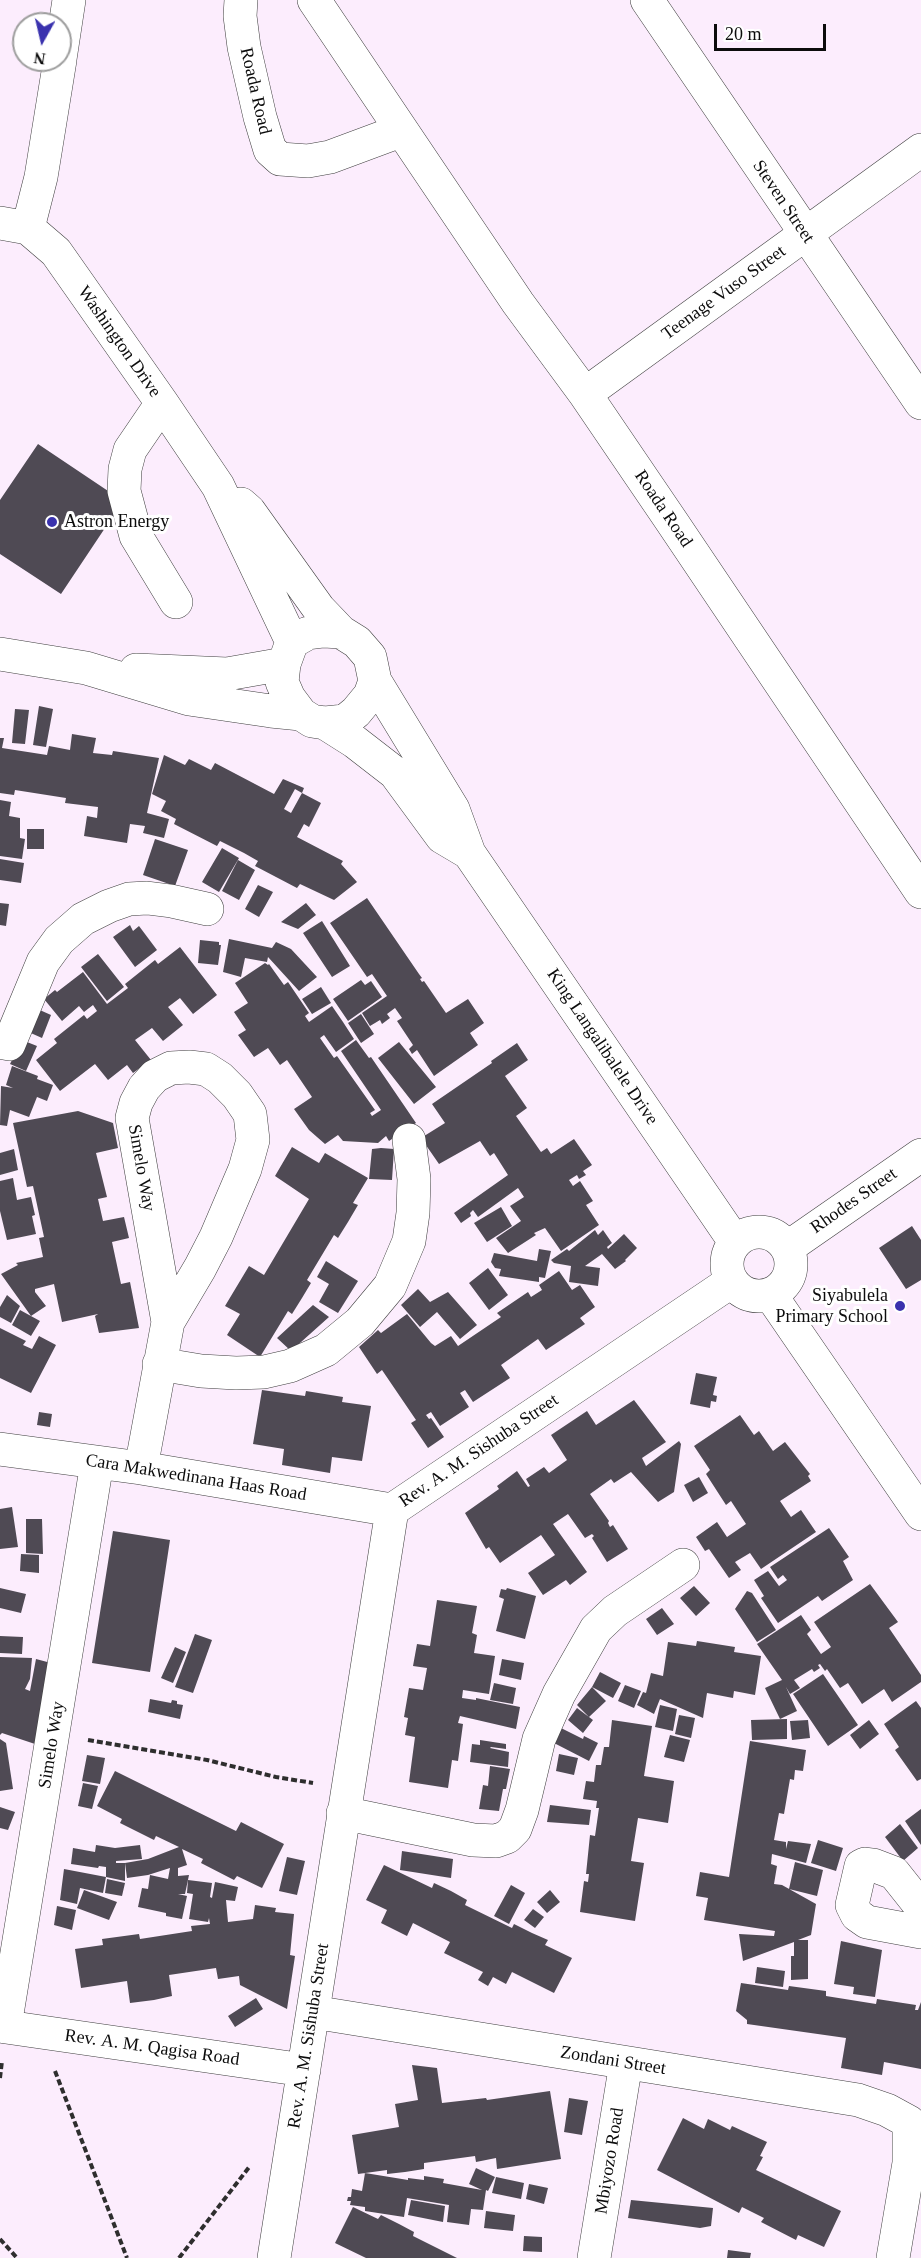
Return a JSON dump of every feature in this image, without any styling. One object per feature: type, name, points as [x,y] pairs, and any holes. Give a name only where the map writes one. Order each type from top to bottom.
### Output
[{"type":"street","name":"Roada Road","points":[[241,0],[244,46],[260,117],[270,150],[280,159],[308,161],[330,157],[400,131]]},
{"type":"street","name":"Roada Road","points":[[314,0],[400,131],[518,303],[585,394],[921,892]]},
{"type":"street","name":"Steven Street","points":[[647,0],[921,404]]},
{"type":"street","points":[[14,225],[41,177],[58,72]]},
{"type":"street","name":"Teenage Vuso Street","points":[[585,394],[921,150]]},
{"type":"street","name":"Washington Drive","points":[[14,225],[56,252],[218,486],[288,653]]},
{"type":"street","points":[[162,403],[130,450],[125,469],[124,491],[136,536],[176,602]]},
{"type":"street","name":"Washington Drive","points":[[218,486],[249,511],[319,609],[341,632]]},
{"type":"street","points":[[341,632],[357,642],[370,657],[375,681],[370,695],[345,721],[313,719],[289,698],[282,682],[288,653],[308,633],[341,632]]},
{"type":"street","name":"King Langalibalele Drive","points":[[0,654],[86,668],[227,674],[288,653]]},
{"type":"street","name":"King Langalibalele Drive","points":[[86,668],[189,699],[313,719],[355,742],[395,773],[441,837],[469,853]]},
{"type":"street","name":"King Langalibalele Drive","points":[[375,681],[453,809],[469,853],[735,1242]]},
{"type":"street","points":[[0,1042],[9,1044],[42,962],[59,940],[83,919],[129,899],[147,898],[171,901],[207,909]]},
{"type":"street","name":"Simelo Way","points":[[141,1468],[168,1322],[216,1237],[245,1169],[253,1140],[250,1114],[237,1095],[220,1078],[206,1069],[189,1067],[171,1068],[155,1076],[140,1096],[132,1118],[168,1322]]},
{"type":"street","points":[[159,1364],[201,1371],[264,1372],[290,1366],[326,1350],[360,1322],[390,1286],[410,1241],[414,1179],[410,1140]]},
{"type":"street","name":"Rhodes Street","points":[[787,1248],[921,1155]]},
{"type":"street","points":[[763,1231],[777,1237],[787,1248],[791,1261],[789,1275],[782,1286],[770,1294],[760,1296],[740,1289],[732,1281],[728,1271],[727,1261],[735,1242],[748,1234],[763,1231]]},
{"type":"street","name":"Rev. A. M. Sishuba Street","points":[[274,2258],[392,1510],[732,1281]]},
{"type":"street","points":[[770,1294],[921,1514]]},
{"type":"street","name":"Cara Makwedinana Haas Road","points":[[0,1449],[141,1468],[392,1510]]},
{"type":"street","name":"Simelo Way","points":[[2,2026],[54,1734],[96,1463]]},
{"type":"street","points":[[345,1801],[473,1840],[496,1840],[507,1837],[515,1829],[522,1809],[539,1739],[559,1694],[596,1629],[615,1611],[683,1565]]},
{"type":"street","points":[[921,1907],[894,1873],[873,1865],[861,1866],[852,1905],[857,1915],[867,1922],[921,1932]]},
{"type":"street","name":"Zondani Street","points":[[313,2012],[858,2100],[915,2121]]},
{"type":"street","name":"Rev. A. M. Qagisa Road","points":[[2,2026],[304,2070]]},
{"type":"street","name":"Mbiyozo Road","points":[[594,2258],[626,2063]]},
{"type":"street","points":[[893,2258],[915,2121]]},
{"type":"path","points":[[54,1734],[207,1760],[276,1777],[345,1801]]},
{"type":"path","points":[[58,2035],[53,2067],[127,2258]]},
{"type":"path","points":[[179,2258],[252,2164]]},
{"type":"path","points":[[0,2239],[17,2258]]},
{"type":"building","points":[[38,444],[123,501],[61,594],[0,554],[0,500]]},
{"type":"building","points":[[39,706],[53,709],[46,747],[33,745]]},
{"type":"building","points":[[15,709],[29,710],[25,744],[12,743]]},
{"type":"building","points":[[72,734],[96,738],[93,753],[112,755],[113,751],[159,758],[147,813],[169,819],[164,838],[143,833],[145,826],[130,824],[127,843],[84,836],[87,816],[97,818],[98,807],[65,803],[66,798],[15,790],[14,795],[0,793],[0,738],[4,738],[2,748],[47,755],[49,746],[70,750]]},
{"type":"building","points":[[164,755],[185,765],[189,759],[211,770],[215,763],[274,794],[283,779],[304,788],[302,793],[321,803],[309,827],[304,824],[297,837],[343,861],[341,864],[357,882],[334,900],[300,884],[297,888],[255,866],[258,861],[244,853],[220,841],[217,846],[174,824],[176,819],[161,811],[166,801],[152,794]],"holes":[[[295,789],[302,793],[291,813],[284,809]]]},
{"type":"building","points":[[0,800],[11,802],[9,816],[20,818],[20,838],[25,839],[22,859],[0,856]]},
{"type":"building","points":[[27,829],[44,829],[44,849],[27,849]]},
{"type":"building","points":[[155,839],[188,850],[175,886],[143,875]]},
{"type":"building","points":[[222,848],[239,858],[219,892],[202,882]]},
{"type":"building","points":[[0,859],[24,863],[21,883],[0,880]]},
{"type":"building","points":[[238,860],[255,870],[239,900],[222,891]]},
{"type":"building","points":[[258,885],[273,892],[259,917],[245,909]]},
{"type":"building","points":[[367,898],[422,978],[420,979],[422,982],[424,981],[446,1013],[468,999],[484,1023],[470,1033],[478,1045],[434,1076],[417,1050],[412,1054],[409,1049],[413,1045],[397,1021],[402,1018],[395,1008],[387,1014],[390,1018],[382,1024],[380,1020],[370,1026],[362,1013],[387,996],[372,974],[367,977],[330,923]]},
{"type":"building","points":[[0,903],[9,904],[6,926],[0,925]]},
{"type":"building","points":[[306,903],[316,915],[298,929],[281,922]]},
{"type":"building","points":[[322,921],[350,966],[332,977],[303,933]]},
{"type":"building","points":[[130,925],[133,931],[139,926],[157,950],[135,967],[113,937]]},
{"type":"building","points":[[229,939],[272,948],[276,942],[291,949],[317,977],[299,991],[268,957],[267,962],[245,958],[241,977],[223,972]]},
{"type":"building","points":[[200,940],[219,942],[221,945],[218,965],[198,963]]},
{"type":"building","points":[[180,947],[217,995],[193,1014],[180,998],[168,1007],[183,1025],[163,1041],[152,1028],[135,1040],[151,1060],[133,1073],[127,1065],[108,1080],[95,1064],[60,1091],[36,1060],[57,1043],[54,1039],[84,1015],[87,1019],[97,1011],[93,1005],[84,1012],[79,1006],[62,1021],[44,999],[83,972],[107,1004],[128,988],[125,984],[155,960],[158,964]]},
{"type":"building","points":[[98,954],[124,987],[107,1001],[81,967]]},
{"type":"building","points":[[265,963],[269,964],[284,985],[288,982],[309,1013],[305,1016],[309,1022],[332,1006],[354,1039],[336,1052],[324,1035],[320,1038],[334,1058],[337,1056],[375,1110],[370,1113],[372,1116],[381,1110],[341,1051],[356,1040],[369,1058],[371,1057],[416,1123],[389,1141],[386,1136],[378,1143],[343,1141],[338,1135],[325,1144],[309,1130],[294,1109],[312,1097],[287,1060],[280,1065],[268,1048],[254,1057],[238,1035],[246,1030],[234,1012],[248,1003],[235,983]]},
{"type":"building","points":[[361,980],[365,985],[371,981],[382,997],[348,1021],[333,999]]},
{"type":"building","points":[[321,987],[331,1003],[312,1014],[302,999]]},
{"type":"building","points":[[33,1007],[51,1015],[42,1038],[24,1030]]},
{"type":"building","points":[[361,1014],[374,1034],[361,1043],[348,1023]]},
{"type":"building","points":[[22,1040],[37,1046],[26,1071],[10,1064]]},
{"type":"building","points":[[399,1042],[436,1087],[414,1104],[378,1058]]},
{"type":"building","points":[[517,1043],[528,1060],[505,1076],[527,1108],[516,1116],[541,1152],[547,1148],[551,1154],[574,1139],[592,1165],[583,1171],[586,1175],[579,1179],[577,1175],[569,1180],[573,1186],[580,1181],[593,1201],[586,1205],[599,1225],[561,1251],[545,1228],[534,1233],[536,1235],[508,1253],[496,1238],[521,1221],[510,1206],[524,1197],[518,1188],[478,1217],[473,1210],[470,1213],[471,1216],[461,1223],[454,1213],[508,1175],[494,1153],[490,1156],[480,1141],[439,1164],[421,1138],[445,1123],[432,1104]]},
{"type":"building","points":[[12,1066],[38,1076],[37,1079],[53,1085],[47,1101],[37,1097],[29,1117],[10,1110],[7,1126],[0,1125],[1,1086],[13,1088],[6,1085]]},
{"type":"building","points":[[78,1111],[113,1123],[118,1148],[96,1153],[107,1197],[98,1199],[103,1221],[124,1217],[129,1238],[112,1242],[121,1284],[130,1282],[139,1328],[99,1333],[95,1316],[98,1314],[62,1322],[54,1284],[35,1289],[46,1306],[31,1316],[1,1274],[18,1265],[16,1263],[43,1257],[39,1238],[44,1237],[33,1186],[27,1187],[13,1123]]},
{"type":"building","points":[[292,1147],[319,1163],[325,1153],[368,1178],[353,1203],[358,1205],[348,1222],[338,1238],[334,1235],[307,1280],[311,1283],[302,1298],[292,1314],[288,1311],[260,1357],[227,1335],[240,1314],[225,1306],[249,1266],[264,1275],[309,1199],[275,1176]]},
{"type":"building","points":[[14,1149],[18,1170],[0,1175],[0,1153]]},
{"type":"building","points":[[372,1149],[394,1149],[392,1180],[369,1179]]},
{"type":"building","points":[[13,1178],[17,1200],[31,1197],[36,1234],[7,1240],[0,1211],[0,1181]]},
{"type":"building","points":[[501,1207],[512,1226],[487,1242],[474,1223]]},
{"type":"building","points":[[912,1226],[921,1240],[921,1280],[906,1289],[879,1248]]},
{"type":"building","points":[[595,1230],[598,1235],[603,1230],[612,1243],[607,1247],[608,1249],[624,1234],[637,1248],[626,1261],[615,1269],[602,1254],[585,1266],[600,1268],[598,1286],[569,1282],[571,1266],[554,1263],[551,1260],[567,1249],[569,1251]]},
{"type":"building","points":[[539,1249],[551,1251],[545,1278],[539,1277],[539,1282],[499,1276],[501,1269],[495,1268],[491,1262],[494,1253],[537,1261]]},
{"type":"building","points":[[326,1261],[358,1281],[338,1313],[319,1302],[329,1284],[317,1277]]},
{"type":"building","points":[[488,1268],[508,1295],[489,1310],[469,1283]]},
{"type":"building","points":[[559,1271],[572,1290],[580,1285],[595,1307],[580,1318],[585,1324],[546,1350],[538,1339],[501,1365],[510,1378],[473,1402],[465,1390],[460,1393],[469,1407],[440,1426],[431,1412],[426,1415],[429,1419],[431,1418],[444,1437],[428,1448],[411,1423],[416,1420],[382,1370],[377,1374],[359,1347],[378,1330],[381,1333],[407,1314],[435,1346],[451,1336],[458,1346],[501,1317],[497,1313],[528,1292],[531,1297],[542,1290],[539,1285]]},
{"type":"building","points":[[418,1289],[430,1302],[448,1292],[477,1325],[460,1339],[437,1312],[420,1327],[401,1305]]},
{"type":"building","points":[[7,1295],[20,1306],[11,1323],[0,1317],[0,1307]]},
{"type":"building","points":[[313,1305],[329,1317],[291,1351],[277,1338]]},
{"type":"building","points":[[20,1310],[40,1321],[31,1336],[12,1325]]},
{"type":"building","points":[[0,1328],[26,1341],[23,1345],[32,1349],[39,1336],[56,1345],[31,1393],[0,1378]]},
{"type":"building","points":[[696,1373],[717,1377],[713,1395],[717,1396],[716,1402],[711,1401],[710,1408],[690,1404]]},
{"type":"building","points":[[262,1390],[305,1396],[306,1391],[343,1397],[342,1402],[371,1406],[362,1461],[332,1457],[330,1473],[282,1465],[284,1449],[253,1444]]},
{"type":"building","points":[[634,1400],[666,1442],[642,1458],[646,1466],[679,1441],[681,1444],[674,1492],[658,1502],[631,1472],[614,1483],[611,1479],[590,1494],[609,1521],[610,1527],[613,1525],[628,1549],[607,1562],[592,1538],[594,1536],[592,1534],[585,1538],[568,1514],[553,1524],[587,1572],[570,1585],[566,1580],[543,1595],[528,1573],[555,1555],[541,1535],[500,1563],[489,1547],[486,1549],[465,1513],[499,1489],[497,1486],[517,1471],[528,1487],[530,1486],[526,1479],[544,1467],[549,1473],[567,1460],[551,1435],[587,1411],[596,1425]]},
{"type":"building","points":[[39,1412],[52,1414],[50,1427],[37,1425]]},
{"type":"building","points":[[740,1415],[754,1435],[759,1431],[773,1451],[785,1442],[810,1474],[808,1476],[811,1481],[780,1501],[791,1517],[801,1510],[816,1532],[761,1569],[750,1553],[735,1562],[741,1570],[729,1578],[709,1549],[705,1551],[696,1537],[717,1522],[727,1537],[746,1524],[731,1501],[726,1505],[706,1474],[710,1470],[694,1446]]},
{"type":"building","points":[[699,1477],[708,1493],[693,1502],[684,1485]]},
{"type":"building","points":[[12,1507],[18,1547],[0,1549],[0,1509]]},
{"type":"building","points":[[26,1519],[42,1519],[43,1554],[26,1553]]},
{"type":"building","points":[[829,1528],[849,1557],[843,1561],[853,1580],[822,1601],[818,1596],[778,1623],[761,1598],[764,1596],[754,1580],[768,1571],[779,1586],[787,1580],[783,1575],[778,1579],[770,1567]]},
{"type":"building","points":[[113,1531],[170,1540],[150,1672],[92,1663]]},
{"type":"building","points":[[21,1554],[39,1555],[39,1573],[20,1571]]},
{"type":"building","points":[[870,1584],[898,1622],[889,1628],[921,1675],[921,1682],[892,1702],[884,1689],[862,1704],[848,1683],[840,1688],[827,1669],[825,1671],[820,1664],[818,1665],[820,1668],[814,1672],[812,1669],[794,1680],[800,1688],[790,1694],[786,1687],[797,1711],[780,1719],[765,1688],[782,1680],[757,1644],[801,1615],[811,1630],[807,1634],[821,1654],[831,1647],[814,1622]]},
{"type":"building","points":[[694,1586],[710,1603],[696,1616],[680,1598]]},
{"type":"building","points":[[0,1588],[26,1594],[21,1613],[0,1608]]},
{"type":"building","points":[[507,1588],[536,1596],[525,1639],[496,1631],[504,1599],[499,1597],[501,1589],[506,1590]]},
{"type":"building","points":[[747,1591],[752,1593],[776,1630],[757,1642],[735,1609]]},
{"type":"building","points":[[437,1600],[477,1606],[472,1633],[477,1635],[474,1653],[495,1656],[489,1694],[463,1690],[462,1698],[476,1700],[476,1698],[520,1707],[516,1729],[460,1716],[458,1723],[463,1724],[458,1761],[452,1760],[448,1788],[409,1782],[415,1737],[405,1735],[408,1718],[404,1717],[409,1688],[423,1690],[427,1668],[413,1666],[417,1644],[430,1646]]},
{"type":"building","points":[[662,1608],[674,1624],[657,1635],[646,1619]]},
{"type":"building","points":[[195,1634],[212,1640],[193,1693],[175,1687]]},
{"type":"building","points":[[0,1636],[23,1637],[22,1654],[0,1653]]},
{"type":"building","points":[[697,1641],[735,1647],[734,1652],[761,1656],[755,1695],[734,1691],[733,1698],[707,1693],[703,1718],[660,1699],[654,1714],[637,1705],[643,1692],[646,1693],[651,1673],[663,1676],[668,1642],[696,1646]]},
{"type":"building","points":[[175,1647],[186,1652],[173,1683],[161,1678]]},
{"type":"building","points":[[0,1657],[32,1658],[30,1679],[25,1689],[30,1691],[36,1659],[51,1663],[35,1744],[2,1733],[0,1735]]},
{"type":"building","points":[[502,1659],[524,1663],[521,1680],[499,1675]]},
{"type":"building","points":[[600,1672],[621,1683],[613,1698],[592,1687]]},
{"type":"building","points":[[823,1674],[858,1725],[828,1746],[793,1694]]},
{"type":"building","points":[[494,1683],[516,1688],[513,1704],[490,1700]]},
{"type":"building","points":[[625,1685],[641,1691],[634,1708],[618,1701]]},
{"type":"building","points":[[592,1687],[606,1701],[589,1717],[577,1705]]},
{"type":"building","points":[[150,1699],[171,1703],[172,1700],[183,1705],[180,1719],[148,1712]]},
{"type":"building","points":[[916,1701],[921,1708],[921,1779],[917,1781],[895,1750],[899,1747],[884,1724]]},
{"type":"building","points":[[660,1705],[677,1709],[673,1731],[655,1727]]},
{"type":"building","points":[[577,1708],[593,1720],[583,1733],[568,1720]]},
{"type":"building","points":[[679,1715],[695,1718],[691,1738],[675,1734]]},
{"type":"building","points":[[787,1719],[787,1739],[752,1740],[751,1720]]},
{"type":"building","points":[[612,1720],[652,1726],[644,1776],[674,1781],[668,1823],[638,1818],[631,1861],[644,1863],[635,1921],[580,1912],[584,1881],[588,1882],[589,1874],[586,1874],[590,1835],[595,1836],[599,1808],[596,1808],[597,1801],[583,1799],[586,1781],[594,1782],[596,1765],[601,1765],[604,1747],[609,1747]]},
{"type":"building","points":[[808,1720],[810,1738],[792,1740],[790,1721]]},
{"type":"building","points":[[869,1720],[879,1734],[860,1749],[850,1735]]},
{"type":"building","points":[[561,1728],[583,1739],[584,1736],[598,1743],[589,1761],[554,1743]]},
{"type":"building","points":[[670,1735],[690,1740],[684,1762],[664,1757]]},
{"type":"building","points":[[0,1739],[6,1743],[13,1789],[0,1791]]},
{"type":"building","points":[[480,1740],[506,1744],[506,1749],[490,1748],[509,1752],[508,1767],[470,1762],[472,1744],[480,1745]]},
{"type":"building","points":[[750,1741],[806,1750],[803,1771],[795,1770],[794,1780],[790,1779],[784,1814],[779,1813],[774,1840],[786,1842],[786,1849],[788,1841],[811,1844],[806,1863],[772,1854],[771,1864],[777,1866],[774,1884],[782,1885],[816,1904],[811,1935],[798,1940],[808,1940],[808,1979],[791,1980],[791,1956],[794,1956],[794,1942],[743,1961],[739,1934],[774,1936],[775,1931],[704,1920],[708,1898],[696,1896],[700,1872],[729,1877]]},
{"type":"building","points":[[559,1754],[578,1758],[574,1775],[556,1771]]},
{"type":"building","points":[[87,1755],[105,1758],[100,1784],[82,1781]]},
{"type":"building","points":[[490,1766],[510,1769],[499,1811],[479,1809],[483,1785],[488,1786]]},
{"type":"building","points":[[115,1771],[236,1831],[241,1822],[284,1844],[262,1888],[237,1876],[234,1880],[201,1863],[203,1859],[182,1849],[187,1865],[178,1868],[178,1876],[189,1875],[185,1894],[178,1894],[187,1896],[182,1919],[138,1907],[142,1888],[148,1889],[150,1875],[168,1879],[170,1868],[148,1875],[127,1878],[125,1863],[148,1859],[179,1847],[156,1836],[154,1840],[120,1823],[122,1819],[97,1806]]},
{"type":"building","points":[[83,1783],[98,1786],[92,1809],[78,1806]]},
{"type":"building","points":[[550,1805],[591,1810],[589,1825],[547,1822]]},
{"type":"building","points":[[0,1807],[15,1812],[8,1830],[0,1828]]},
{"type":"building","points":[[921,1809],[921,1845],[905,1821]]},
{"type":"building","points":[[900,1824],[918,1848],[903,1861],[885,1837]]},
{"type":"building","points":[[818,1840],[843,1848],[836,1871],[811,1863]]},
{"type":"building","points":[[96,1845],[115,1848],[140,1845],[142,1859],[116,1861],[116,1863],[125,1863],[125,1881],[106,1877],[106,1867],[71,1864],[73,1848],[95,1852]]},
{"type":"building","points":[[402,1851],[453,1859],[451,1878],[400,1870]]},
{"type":"building","points":[[287,1857],[305,1861],[297,1895],[279,1891]]},
{"type":"building","points":[[795,1862],[823,1870],[817,1896],[789,1889]]},
{"type":"building","points":[[384,1865],[432,1888],[434,1883],[451,1891],[467,1900],[465,1905],[512,1928],[514,1924],[548,1940],[545,1945],[572,1958],[554,1993],[512,1972],[506,1984],[493,1977],[488,1986],[478,1980],[483,1972],[444,1953],[450,1942],[413,1923],[407,1936],[381,1923],[387,1910],[366,1900]]},
{"type":"building","points":[[64,1869],[106,1877],[103,1893],[80,1888],[77,1904],[60,1900]]},
{"type":"building","points":[[107,1879],[125,1883],[122,1896],[105,1893]]},
{"type":"building","points":[[188,1880],[212,1883],[210,1897],[212,1898],[215,1882],[238,1887],[235,1901],[226,1900],[228,1922],[253,1919],[255,1905],[276,1908],[275,1912],[294,1914],[290,1955],[295,1956],[287,2009],[240,1985],[239,1976],[218,1979],[216,1968],[169,1975],[172,1996],[154,2000],[130,2003],[127,1981],[81,1988],[75,1949],[103,1945],[102,1939],[139,1934],[140,1939],[192,1931],[191,1926],[210,1924],[209,1918],[208,1922],[189,1919],[193,1894],[187,1893]]},
{"type":"building","points":[[511,1885],[525,1893],[509,1924],[494,1916]]},
{"type":"building","points":[[84,1890],[117,1902],[109,1920],[77,1908]]},
{"type":"building","points":[[550,1890],[560,1902],[547,1913],[537,1902]]},
{"type":"building","points":[[57,1906],[76,1910],[72,1930],[54,1925]]},
{"type":"building","points":[[533,1909],[544,1917],[535,1928],[524,1920]]},
{"type":"building","points":[[841,1941],[882,1950],[875,1997],[853,1994],[854,1987],[834,1984]]},
{"type":"building","points":[[757,1967],[785,1971],[783,1987],[755,1983]]},
{"type":"building","points":[[741,1983],[788,1990],[789,1986],[826,1991],[826,1996],[876,2004],[877,1999],[916,2005],[915,2010],[918,2010],[921,2002],[921,2069],[884,2062],[882,2075],[841,2068],[846,2038],[747,2024],[747,2020],[736,2011]]},
{"type":"building","points":[[256,1998],[263,2009],[235,2027],[228,2016]]},
{"type":"building","points":[[412,2065],[437,2068],[442,2103],[486,2098],[487,2100],[550,2091],[561,2159],[497,2169],[496,2158],[476,2162],[475,2156],[424,2163],[424,2169],[405,2172],[387,2174],[387,2170],[358,2174],[352,2135],[399,2127],[395,2104],[418,2100]]},
{"type":"building","points":[[569,2098],[588,2101],[582,2135],[564,2132]]},
{"type":"building","points":[[683,2118],[704,2129],[708,2119],[730,2130],[732,2126],[767,2142],[756,2170],[841,2211],[824,2247],[798,2235],[796,2240],[761,2222],[764,2218],[742,2207],[739,2213],[657,2170]]},
{"type":"building","points":[[476,2168],[495,2177],[488,2191],[486,2190],[483,2210],[471,2209],[469,2225],[447,2222],[449,2205],[407,2198],[404,2217],[365,2211],[365,2207],[350,2205],[351,2201],[347,2201],[348,2197],[351,2197],[352,2189],[362,2191],[365,2173],[408,2180],[408,2178],[424,2180],[424,2176],[444,2179],[443,2183],[482,2190],[469,2184]]},
{"type":"building","points":[[496,2177],[524,2183],[521,2199],[492,2193]]},
{"type":"building","points":[[529,2184],[548,2188],[544,2204],[526,2199]]},
{"type":"building","points":[[411,2200],[445,2206],[443,2222],[408,2215]]},
{"type":"building","points":[[631,2200],[713,2208],[711,2226],[700,2228],[628,2218]]},
{"type":"building","points":[[353,2207],[378,2219],[381,2215],[414,2232],[413,2236],[457,2258],[366,2258],[335,2243]]},
{"type":"building","points":[[486,2211],[515,2215],[513,2231],[484,2228]]},
{"type":"building","points":[[524,2236],[542,2237],[542,2252],[523,2251]]},
{"type":"building","points":[[728,2250],[751,2253],[750,2258],[727,2258]]},
{"type":"place","name":"Astron Energy","points":[[52,522]]},
{"type":"place","name":"Siyabulela Primary School","points":[[900,1306]]}]
